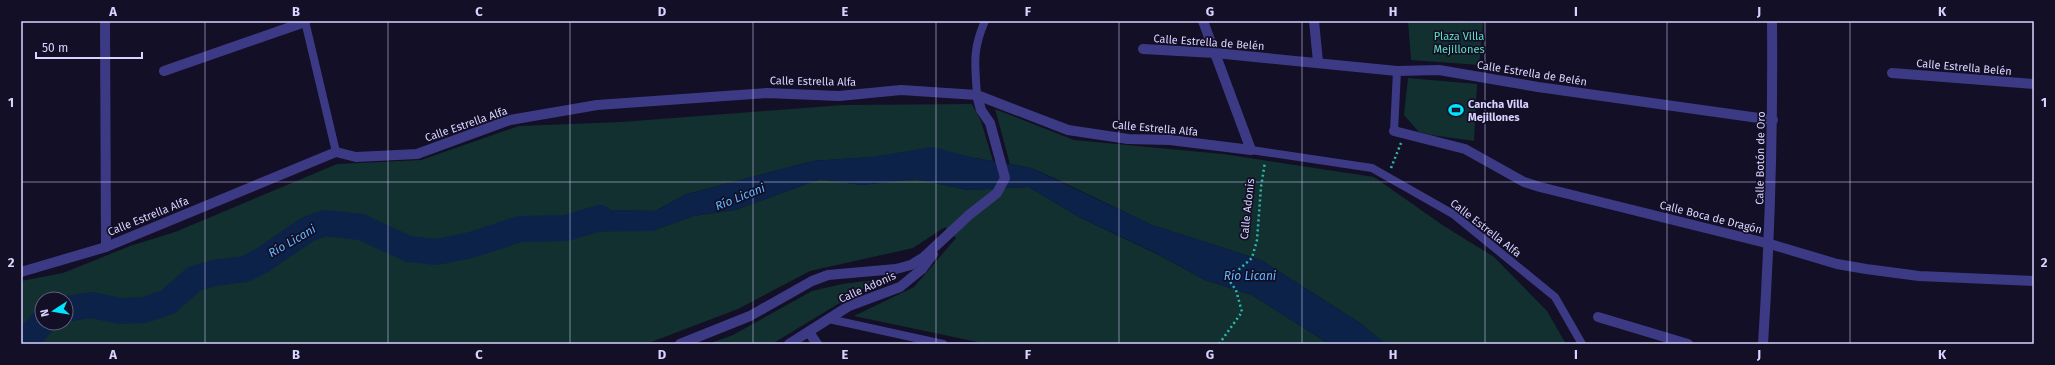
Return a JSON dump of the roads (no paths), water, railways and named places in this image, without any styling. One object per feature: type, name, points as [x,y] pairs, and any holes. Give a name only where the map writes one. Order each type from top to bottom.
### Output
[{"type":"street","points":[[105,21],[106,247]]},
{"type":"street","points":[[164,71],[305,21]]},
{"type":"street","points":[[1203,21],[1251,150]]},
{"type":"street","points":[[1314,21],[1318,62]]},
{"type":"street","name":"Calle Botón de Oro","points":[[1763,344],[1770,244],[1773,120],[1772,21]]},
{"type":"street","name":"Calle Estrella de Belén","points":[[1143,50],[1215,53],[1397,71],[1439,70],[1538,87],[1773,120]]},
{"type":"street","name":"Calle Estrella Belén","points":[[1892,73],[2034,84]]},
{"type":"street","name":"Calle Estrella Alfa","points":[[21,272],[106,247],[336,152],[356,157],[416,154],[510,120],[597,105],[767,93],[839,96],[901,90],[977,95],[1068,130],[1128,139],[1170,140],[1251,150]]},
{"type":"street","points":[[680,344],[750,316],[812,281],[828,276],[896,269],[910,265],[924,257],[969,215],[997,193],[1005,178],[990,123],[981,110],[977,95]]},
{"type":"street","name":"Calle Boca de Dragón","points":[[1394,131],[1465,149],[1524,182],[1540,187],[1770,244],[1837,264],[1918,276],[2034,281]]},
{"type":"street","name":"Calle Adonis","points":[[789,344],[849,306],[900,287],[922,269],[944,239]]},
{"type":"street","points":[[1598,317],[1688,344]]},
{"type":"street","points":[[809,332],[817,344]]},
{"type":"lane","points":[[305,21],[336,152]]},
{"type":"lane","points":[[977,95],[975,60],[977,40],[985,21]]},
{"type":"lane","points":[[1394,131],[1397,71]]},
{"type":"lane","name":"Calle Estrella Alfa","points":[[1251,150],[1372,168],[1453,214],[1555,297],[1582,344]]},
{"type":"lane","name":"Calle Adonis","points":[[829,319],[943,344]]},
{"type":"water","name":"Río Licani","points":[[933,147],[975,158],[1031,168],[1152,225],[1261,260],[1360,323],[1385,344],[1329,344],[1252,295],[1205,280],[1154,252],[1079,217],[1029,187],[968,190],[916,179],[862,185],[820,179],[735,210],[693,216],[652,231],[569,232],[558,222],[604,210],[655,211],[687,194],[813,161],[871,157]]},
{"type":"waterway","name":"Río Licani","points":[[74,308],[92,305],[120,311],[144,310],[168,302],[194,279],[214,273],[245,269],[261,261],[308,229],[325,223],[361,227],[409,249],[437,252],[471,245],[520,229],[566,228],[600,218]]},
{"type":"waterway","name":"Río Licani","points":[[24,344],[35,331]]},
{"type":"place","name":"Cancha Villa Mejillones","points":[[1456,110]]},
{"type":"park label","name":"Plaza Villa Mejillones","points":[[1459,42]]}]
